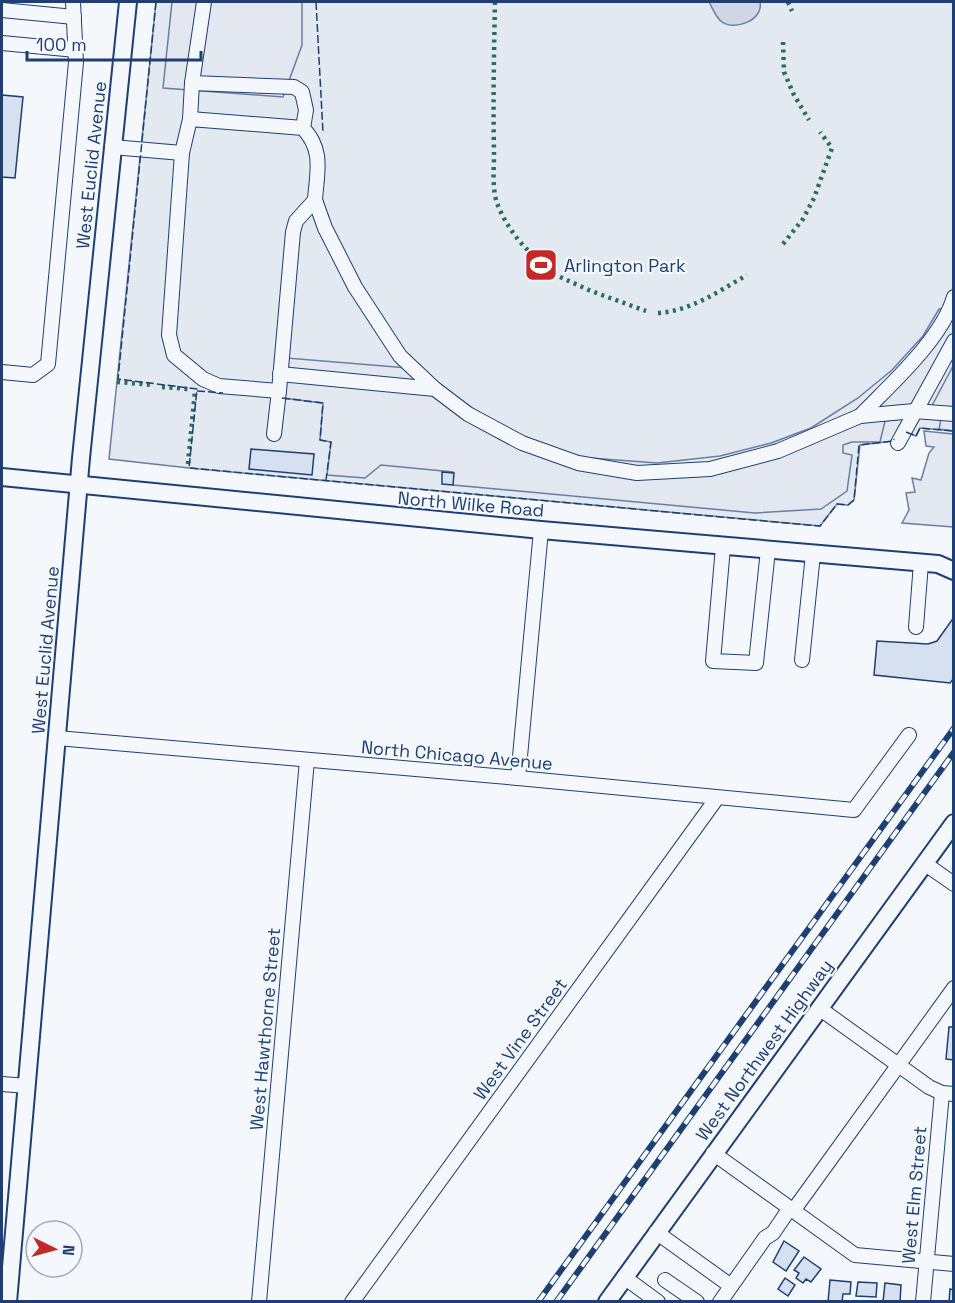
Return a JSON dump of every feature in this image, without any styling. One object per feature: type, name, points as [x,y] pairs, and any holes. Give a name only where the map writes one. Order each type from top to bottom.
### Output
[{"type":"main road","name":"West Euclid Avenue","points":[[8,1302],[78,485],[128,2]]},
{"type":"main road","name":"North Wilke Road","points":[[2,477],[723,547],[948,565]]},
{"type":"main road","name":"West Northwest Highway","points":[[607,1302],[954,823]]},
{"type":"street","points":[[2,372],[33,375],[48,364],[75,74],[73,2]]},
{"type":"street","points":[[204,2],[192,83],[190,119],[182,153],[169,335],[174,355],[203,379],[219,386],[279,391]]},
{"type":"street","points":[[2,10],[74,17]]},
{"type":"street","points":[[2,42],[76,50]]},
{"type":"street","points":[[192,83],[294,87],[302,92],[306,110],[303,128]]},
{"type":"street","points":[[190,119],[303,128],[311,137],[318,154],[315,200],[325,228],[356,287],[400,356],[435,389],[468,414],[522,443],[578,463],[637,473],[710,469],[778,450],[860,416],[914,411],[954,414]]},
{"type":"street","points":[[112,147],[182,153]]},
{"type":"street","points":[[274,434],[293,232],[296,221],[315,200]]},
{"type":"street","points":[[860,416],[924,349],[951,308],[954,297]]},
{"type":"street","points":[[898,443],[954,341]]},
{"type":"street","points":[[280,374],[435,389]]},
{"type":"street","points":[[518,778],[541,530]]},
{"type":"street","points":[[723,547],[713,661],[756,663],[768,550]]},
{"type":"street","points":[[802,660],[813,554]]},
{"type":"street","points":[[916,627],[921,563]]},
{"type":"street","name":"North Chicago Avenue","points":[[57,738],[854,810],[909,735]]},
{"type":"street","name":"West Hawthorne Street","points":[[259,1302],[307,760]]},
{"type":"street","name":"West Vine Street","points":[[352,1302],[717,798]]},
{"type":"street","points":[[924,863],[954,884]]},
{"type":"street","points":[[720,1302],[765,1238],[774,1233],[792,1210],[954,988]]},
{"type":"street","points":[[819,1008],[929,1087],[948,1093]]},
{"type":"street","points":[[2,1084],[27,1086]]},
{"type":"street","name":"West Elm Street","points":[[923,1302],[948,1093]]},
{"type":"street","points":[[713,1153],[855,1255],[954,1264]]},
{"type":"street","points":[[656,1232],[731,1286]]},
{"type":"street","points":[[624,1277],[658,1302]]},
{"type":"street","points":[[665,1280],[697,1302]]},
{"type":"shaded area","name":"Arlington Park","points":[[156,2],[953,2],[953,431],[920,428],[916,436],[900,429],[893,441],[860,445],[854,500],[848,505],[837,504],[820,526],[109,459]]},
{"type":"shaded area","points":[[172,2],[302,2],[302,45],[283,97],[163,88]]},
{"type":"shaded area","points":[[709,2],[760,2],[760,8],[753,19],[734,25],[722,22]]},
{"type":"shaded area","points":[[953,308],[953,341],[911,418],[885,421],[880,442],[852,442],[843,445],[843,453],[852,455],[847,491],[821,509],[755,513],[453,485],[453,472],[381,465],[365,478],[327,475],[331,442],[320,440],[323,403],[282,398],[287,358],[420,369],[455,398],[507,429],[577,457],[657,463],[720,456],[771,443],[811,428],[858,398],[892,370],[923,336],[939,309]]},
{"type":"shaded area","points":[[953,366],[953,431],[939,429],[941,419],[926,417]]},
{"type":"shaded area","points":[[924,431],[953,434],[953,527],[902,523],[909,510],[906,493],[915,492],[912,478],[921,480],[929,453],[934,447],[926,446]]},
{"type":"building","points":[[2,95],[23,97],[15,178],[2,177]]},
{"type":"building","points":[[251,449],[314,454],[312,475],[249,469]]},
{"type":"building","points":[[442,472],[454,473],[453,485],[442,484]]},
{"type":"building","points":[[954,617],[954,678],[950,683],[874,675],[877,641],[928,644],[937,641]]},
{"type":"building","points":[[949,1027],[954,1027],[954,1060],[946,1059]]},
{"type":"building","points":[[784,1241],[799,1251],[786,1271],[773,1262]]},
{"type":"building","points":[[804,1257],[821,1269],[811,1282],[806,1279],[803,1283],[796,1278],[799,1273],[794,1270]]},
{"type":"building","points":[[785,1278],[795,1285],[788,1296],[778,1289]]},
{"type":"building","points":[[830,1280],[851,1282],[850,1294],[843,1294],[842,1302],[828,1302]]},
{"type":"building","points":[[858,1282],[877,1283],[876,1297],[856,1296]]},
{"type":"building","points":[[885,1283],[901,1285],[900,1302],[883,1302]]},
{"type":"building","points":[[950,1289],[954,1290],[954,1302],[949,1302]]},
{"type":"railway","points":[[538,1302],[954,728]]},
{"type":"railway","points":[[556,1302],[954,752]]},
{"type":"hedge","points":[[495,2],[495,197],[506,223],[519,241],[551,270]]},
{"type":"hedge","points":[[788,2],[792,11]]},
{"type":"hedge","points":[[783,42],[784,72],[809,120]]},
{"type":"hedge","points":[[783,244],[803,219],[814,198],[832,148],[820,132]]},
{"type":"hedge","points":[[658,313],[693,304],[747,275]]},
{"type":"hedge","points":[[560,277],[646,311]]},
{"type":"hedge","points":[[117,382],[154,385]]},
{"type":"hedge","points":[[162,387],[189,389]]},
{"type":"hedge","points":[[188,464],[195,391]]},
{"type":"fence","points":[[156,2],[118,379],[197,389],[189,468],[820,526],[837,504],[848,505],[854,500],[859,445],[893,441],[894,439]]},
{"type":"fence","points":[[316,2],[323,133]]},
{"type":"fence","points":[[197,391],[223,393]]},
{"type":"fence","points":[[282,398],[323,403],[320,440],[331,442],[326,480]]},
{"type":"fence","points":[[906,432],[916,436],[920,428],[954,431]]},
{"type":"place","name":"Arlington Park","points":[[541,265]]}]
